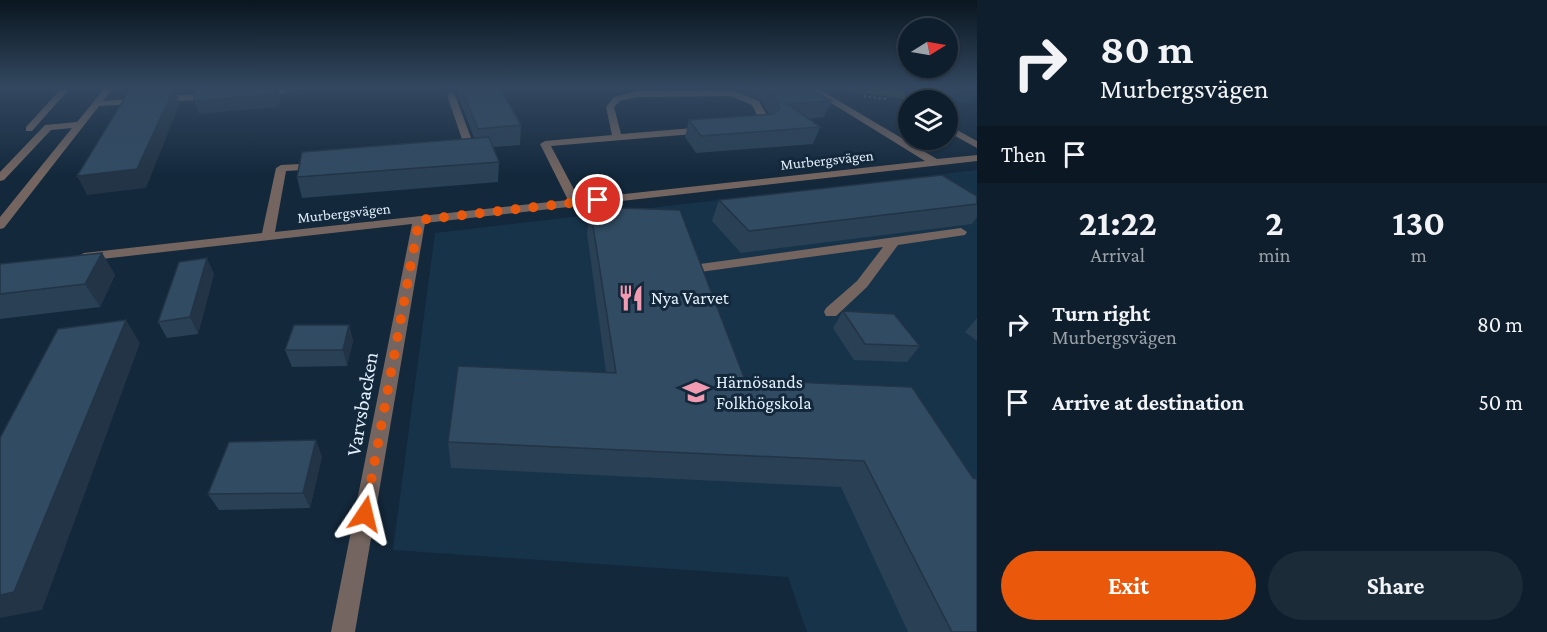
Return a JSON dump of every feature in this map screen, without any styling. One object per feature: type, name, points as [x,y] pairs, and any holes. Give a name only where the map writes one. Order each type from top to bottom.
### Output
[{"type":"street","points":[[29,129],[39,117]]},
{"type":"street","points":[[0,225],[86,117]]},
{"type":"street","points":[[459,117],[472,154],[460,155]]},
{"type":"street","points":[[612,117],[617,137]]},
{"type":"street","points":[[750,127],[767,124],[764,117]]},
{"type":"street","points":[[860,117],[936,163]]},
{"type":"street","points":[[0,178],[48,127],[80,125]]},
{"type":"street","points":[[575,203],[544,144],[719,129]]},
{"type":"street","points":[[958,134],[977,145]]},
{"type":"street","name":"Murbergsvägen","points":[[70,258],[575,203],[670,198],[977,158]]},
{"type":"street","points":[[268,236],[281,168],[329,165]]},
{"type":"street","name":"Varvsbacken","points":[[343,632],[419,220]]},
{"type":"street","points":[[700,268],[961,232]]},
{"type":"street","points":[[831,312],[862,284],[895,240]]},
{"type":"shaded area","name":"Härnösands Folkhögskola","points":[[977,170],[977,632],[807,632],[788,577],[393,550],[435,233]]},
{"type":"building","points":[[113,117],[161,117],[137,169],[77,176]]},
{"type":"building","points":[[473,117],[517,117],[521,125],[478,129]]},
{"type":"building","points":[[807,117],[820,127],[701,136],[689,120]]},
{"type":"building","points":[[489,137],[499,162],[297,177],[302,152]]},
{"type":"building","points":[[942,175],[977,196],[977,204],[749,231],[719,200]]},
{"type":"building","points":[[590,207],[680,210],[745,380],[912,387],[973,478],[977,479],[977,632],[952,632],[864,461],[448,442],[458,366],[616,373]]},
{"type":"building","points":[[102,253],[85,284],[0,294],[0,264]]},
{"type":"building","points":[[207,258],[190,317],[158,322],[179,262]]},
{"type":"building","points":[[843,311],[894,314],[920,346],[865,344]]},
{"type":"building","points":[[126,320],[14,592],[0,595],[0,438],[58,329]]},
{"type":"building","points":[[294,325],[349,325],[343,350],[285,350]]},
{"type":"building","points":[[316,440],[303,493],[208,494],[229,442]]},
{"type":"place","name":"Nya Varvet","points":[[631,298]]},
{"type":"place","name":"Härnösands Folkhögskola","points":[[696,392]]},
{"type":"route","points":[[365,514],[419,220],[598,200]]}]
